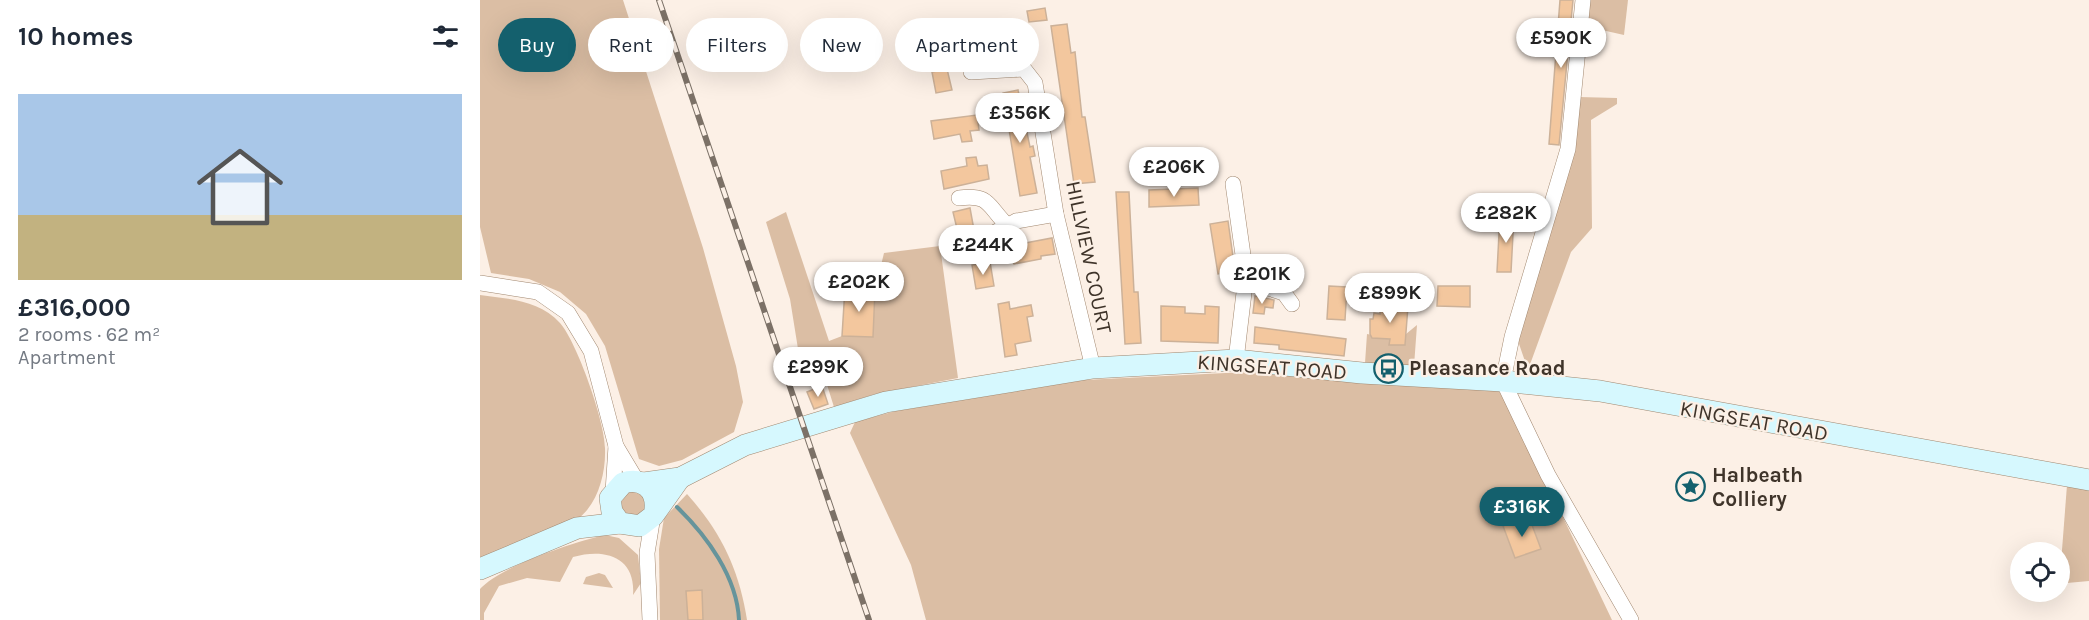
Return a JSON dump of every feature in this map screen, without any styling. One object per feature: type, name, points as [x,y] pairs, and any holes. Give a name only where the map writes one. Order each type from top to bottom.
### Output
[{"type":"street","points":[[1583,0],[1568,148],[1512,337],[1503,381],[1548,475],[1632,620]]},
{"type":"street","name":"HILLVIEW COURT","points":[[1026,72],[1035,83],[1056,214],[1092,368]]},
{"type":"street","points":[[1233,184],[1246,281],[1236,360]]},
{"type":"street","points":[[959,198],[978,196],[985,199],[1008,226]]},
{"type":"street","points":[[986,237],[1016,221],[1056,214]]},
{"type":"street","points":[[1246,281],[1284,293],[1292,304]]},
{"type":"street","points":[[480,283],[538,292],[568,313],[591,351],[616,446],[640,482],[654,493],[654,512],[647,553],[650,620]]},
{"type":"street","name":"KINGSEAT ROAD","points":[[577,528],[623,483],[680,478],[745,445],[860,408],[1092,368],[1236,360],[1362,373],[1503,381],[1600,392],[2089,480]]},
{"type":"street","points":[[616,446],[612,512],[647,553]]},
{"type":"street","name":"KINGSEAT ROAD","points":[[480,569],[577,528],[622,524],[640,526],[680,478]]},
{"type":"shaded area","points":[[480,0],[623,0],[629,18],[588,18],[588,72],[646,72],[703,248],[736,366],[743,402],[734,432],[682,460],[659,466],[639,459],[605,346],[586,314],[560,292],[529,279],[491,273],[480,227]]},
{"type":"shaded area","points":[[1587,0],[1628,0],[1624,35],[1584,26]]},
{"type":"shaded area","points":[[1579,97],[1617,98],[1617,104],[1591,120],[1592,228],[1571,252],[1528,370],[1517,338]]},
{"type":"shaded area","points":[[786,212],[829,341],[842,336],[873,337],[875,290],[884,253],[940,246],[958,378],[875,394],[834,407],[823,372],[803,380],[790,299],[766,222]]},
{"type":"shaded area","points":[[480,295],[533,305],[552,315],[560,323],[574,347],[589,383],[604,436],[605,448],[602,477],[596,496],[586,512],[579,518],[480,561]]},
{"type":"shaded area","points":[[1417,325],[1414,366],[1382,364],[1378,361],[1378,364],[1365,363],[1367,334],[1390,339],[1390,345],[1405,345],[1406,334]]},
{"type":"shaded area","points":[[1266,371],[1499,391],[1540,469],[1612,620],[926,620],[911,565],[850,433],[855,422],[896,411],[1084,380]]},
{"type":"shaded area","points":[[2089,480],[2089,581],[2070,583],[2070,542],[2063,542],[2067,485]]},
{"type":"shaded area","points":[[640,491],[649,506],[635,518],[623,512],[621,503],[627,492]]},
{"type":"shaded area","points":[[687,494],[710,523],[727,552],[739,584],[747,620],[660,620],[659,549],[664,518]]},
{"type":"shaded area","points":[[605,535],[619,538],[638,555],[641,583],[633,595],[633,582],[624,563],[606,555],[585,554],[573,557],[560,582],[527,578],[499,586],[484,613],[484,620],[480,620],[480,589],[490,580],[539,556]]},
{"type":"shaded area","points":[[599,573],[605,575],[613,588],[583,584],[586,577]]},
{"type":"building","points":[[1560,0],[1573,0],[1559,145],[1549,144]]},
{"type":"building","points":[[1045,8],[1047,20],[1028,18],[1027,11]]},
{"type":"building","points":[[1067,24],[1071,53],[1075,52],[1082,117],[1085,117],[1095,182],[1074,184],[1051,26]]},
{"type":"building","points":[[932,72],[948,72],[952,90],[936,93]]},
{"type":"building","points":[[1018,90],[1030,147],[1033,146],[1035,156],[1030,157],[1037,193],[1020,196],[1003,93]]},
{"type":"building","points":[[977,115],[979,130],[970,131],[972,141],[962,142],[960,134],[934,139],[931,121]]},
{"type":"building","points":[[976,157],[978,166],[987,165],[989,179],[944,189],[941,171],[967,166],[966,158]]},
{"type":"building","points":[[1198,188],[1199,205],[1149,207],[1149,190]]},
{"type":"building","points":[[1116,192],[1129,192],[1134,292],[1138,292],[1141,343],[1125,344]]},
{"type":"building","points":[[970,208],[974,230],[958,233],[953,212]]},
{"type":"building","points":[[1500,215],[1514,215],[1511,272],[1497,272]]},
{"type":"building","points":[[1228,221],[1235,271],[1218,274],[1210,224]]},
{"type":"building","points":[[1052,238],[1055,254],[1041,256],[1041,259],[1014,264],[1013,262],[1007,263],[1004,247]]},
{"type":"building","points":[[990,262],[994,286],[976,289],[972,265]]},
{"type":"building","points":[[1329,286],[1347,287],[1345,320],[1327,319]]},
{"type":"building","points":[[1438,286],[1470,286],[1470,307],[1437,306]]},
{"type":"building","points":[[845,288],[875,290],[873,337],[842,336]]},
{"type":"building","points":[[1255,296],[1274,300],[1273,308],[1265,307],[1264,314],[1253,313]]},
{"type":"building","points":[[1009,302],[1010,309],[1031,305],[1033,316],[1027,317],[1031,341],[1015,344],[1017,355],[1005,357],[998,304]]},
{"type":"building","points":[[1380,305],[1408,306],[1405,345],[1389,345],[1390,339],[1372,338],[1370,319],[1373,319],[1374,313],[1380,314]]},
{"type":"building","points":[[1161,306],[1185,307],[1185,313],[1205,314],[1205,306],[1219,307],[1218,343],[1161,341]]},
{"type":"building","points":[[1255,327],[1346,339],[1344,356],[1279,349],[1279,345],[1254,343]]},
{"type":"building","points":[[822,386],[828,404],[814,409],[807,392]]},
{"type":"building","points":[[1529,517],[1541,549],[1515,558],[1503,526]]},
{"type":"building","points":[[702,590],[703,620],[688,620],[686,591]]},
{"type":"waterway","points":[[677,507],[719,558],[733,588],[739,620]]},
{"type":"railway","points":[[659,0],[869,620]]},
{"type":"place","name":"Pleasance Road","points":[[1388,368]]},
{"type":"place","name":"Halbeath Colliery","points":[[1691,487]]}]
